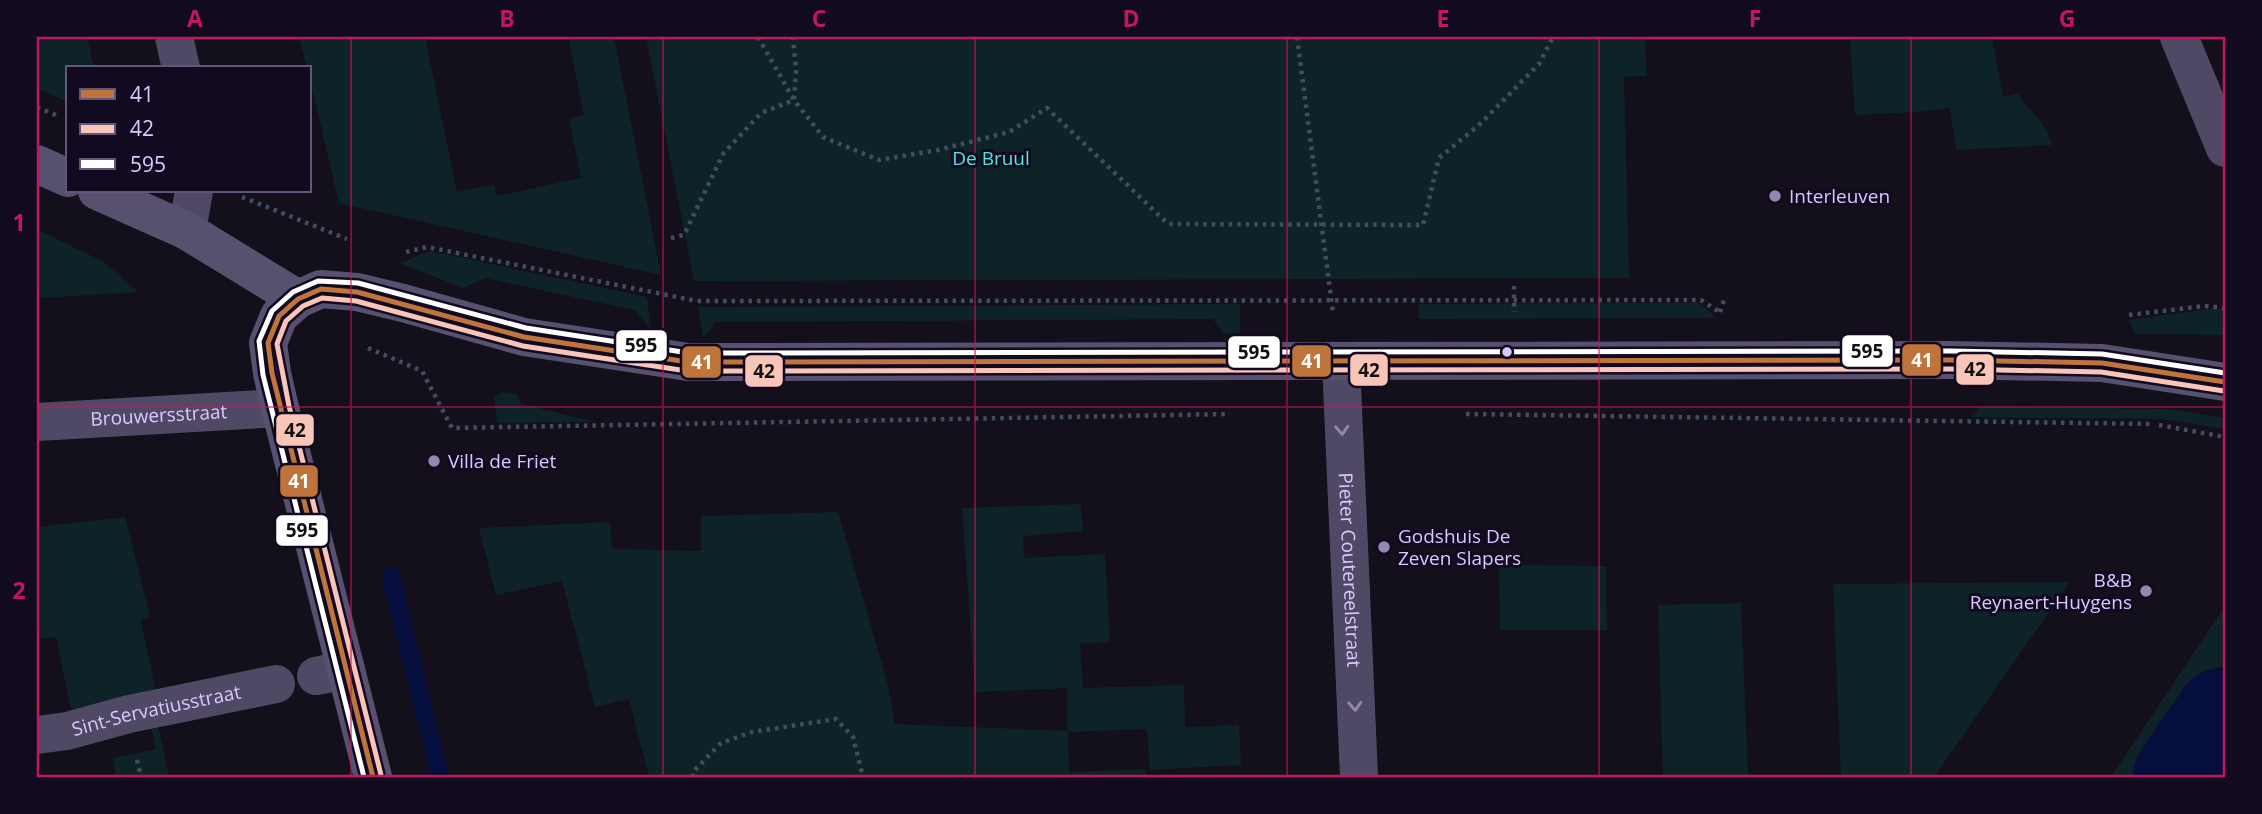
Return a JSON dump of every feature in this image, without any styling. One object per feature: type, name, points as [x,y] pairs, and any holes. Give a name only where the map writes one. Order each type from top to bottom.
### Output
[{"type":"street","points":[[174,37],[181,66]]},
{"type":"street","points":[[2179,37],[2225,148]]},
{"type":"street","points":[[37,164],[66,177]]},
{"type":"street","points":[[99,192],[187,231],[298,299]]},
{"type":"street","points":[[187,231],[194,192]]},
{"type":"street","points":[[373,777],[331,673],[268,343],[279,316],[298,299],[321,289],[357,292],[524,337],[688,362],[1341,362],[1824,358],[1993,360],[2102,363],[2225,382]]},
{"type":"street","name":"Pieter Coutereelstraat","points":[[1341,362],[1359,777]]},
{"type":"street","name":"Brouwersstraat","points":[[37,422],[280,408]]},
{"type":"street","name":"Sint-Servatiusstraat","points":[[37,735],[66,731],[129,714],[276,684]]},
{"type":"path","points":[[758,37],[794,100],[823,137],[880,160],[938,150],[1009,132],[1047,108],[1168,224],[1321,225],[1423,225],[1439,158],[1479,125],[1539,64],[1553,37]]},
{"type":"path","points":[[793,37],[796,69],[794,100]]},
{"type":"path","points":[[1297,37],[1329,287]]},
{"type":"path","points":[[671,238],[684,235],[723,154],[761,114],[794,100]]},
{"type":"path","points":[[37,107],[66,120]]},
{"type":"path","points":[[266,206],[351,240]]},
{"type":"path","points":[[397,254],[427,247],[697,301],[1701,300],[1720,312],[1734,312]]},
{"type":"path","points":[[2118,316],[2205,306],[2225,308]]},
{"type":"path","points":[[1464,414],[2148,423],[2225,437]]},
{"type":"path","points":[[693,777],[692,773],[721,743],[752,732],[836,719],[853,737],[863,777]]},
{"type":"green space","points":[[38,37],[87,37],[94,66],[66,66],[66,101],[37,88]]},
{"type":"green space","points":[[299,37],[425,37],[457,192],[494,184],[497,196],[581,178],[569,119],[584,115],[568,37],[614,37],[661,275],[339,203],[312,88],[312,66],[306,66]]},
{"type":"green space","name":"De Bruul","points":[[646,37],[1645,37],[1647,76],[1624,77],[1629,278],[694,281]]},
{"type":"green space","points":[[1890,37],[1992,37],[2003,97],[2018,94],[2046,129],[2052,145],[1956,150],[1950,108],[1855,115],[1850,40]]},
{"type":"green space","points":[[37,229],[104,262],[138,292],[40,298]]},
{"type":"green space","points":[[431,251],[647,297],[651,329],[634,310],[485,278],[463,288],[400,263]]},
{"type":"green space","points":[[1699,303],[1717,318],[1419,319],[1418,304]]},
{"type":"green space","points":[[1240,304],[1240,333],[1224,334],[1213,319],[716,322],[703,338],[698,307]]},
{"type":"green space","points":[[2216,308],[2225,311],[2225,335],[2135,334],[2129,320]]},
{"type":"green space","points":[[501,392],[517,394],[521,404],[596,422],[497,423],[494,398]]},
{"type":"green space","points":[[1981,407],[2170,409],[2225,418],[2225,429],[2161,419],[1970,417]]},
{"type":"green space","points":[[1081,504],[1083,531],[1023,536],[1024,558],[1105,554],[1110,642],[1080,643],[1083,688],[1184,685],[1185,727],[1239,725],[1241,765],[1150,770],[1147,729],[1068,732],[1069,772],[1145,769],[1146,777],[649,777],[629,699],[595,707],[562,581],[496,595],[479,528],[610,522],[612,549],[701,551],[701,516],[838,512],[888,685],[895,724],[1067,731],[1069,688],[975,692],[962,508]]},
{"type":"green space","points":[[125,517],[150,617],[141,620],[156,693],[71,709],[56,637],[37,639],[37,527]]},
{"type":"green space","points":[[1499,565],[1606,566],[1607,630],[1500,630]]},
{"type":"green space","points":[[2070,582],[1934,777],[1841,777],[1833,584]]},
{"type":"green space","points":[[1741,603],[1748,777],[1663,777],[1658,605]]},
{"type":"green space","points":[[2225,606],[2225,701],[2175,777],[2111,777]]},
{"type":"green space","points":[[158,726],[169,777],[116,777],[113,758],[156,749],[151,727]]},
{"type":"waterway","points":[[391,576],[440,777]]},
{"type":"waterway","points":[[2184,777],[2225,718]]},
{"type":"transit line","name":"595","points":[[364,777],[263,375],[259,341],[272,311],[293,292],[318,281],[358,283],[526,328],[689,353],[1951,351],[2102,354],[2225,373]]},
{"type":"transit line","name":"41","points":[[373,777],[272,373],[268,343],[279,316],[298,299],[321,289],[357,292],[524,337],[688,362],[1951,360],[2102,363],[2225,382]]},
{"type":"transit line","name":"42","points":[[381,775],[289,406],[277,344],[286,321],[303,306],[322,298],[356,301],[523,346],[687,371],[1951,369],[2101,372],[2224,391]]},
{"type":"place","name":"Interleuven","points":[[1775,196]]},
{"type":"place","name":"Villa de Friet","points":[[434,461]]},
{"type":"place","name":"Godshuis De Zeven Slapers","points":[[1384,547]]},
{"type":"place","name":"B&B Reynaert-Huygens","points":[[2146,591]]}]
